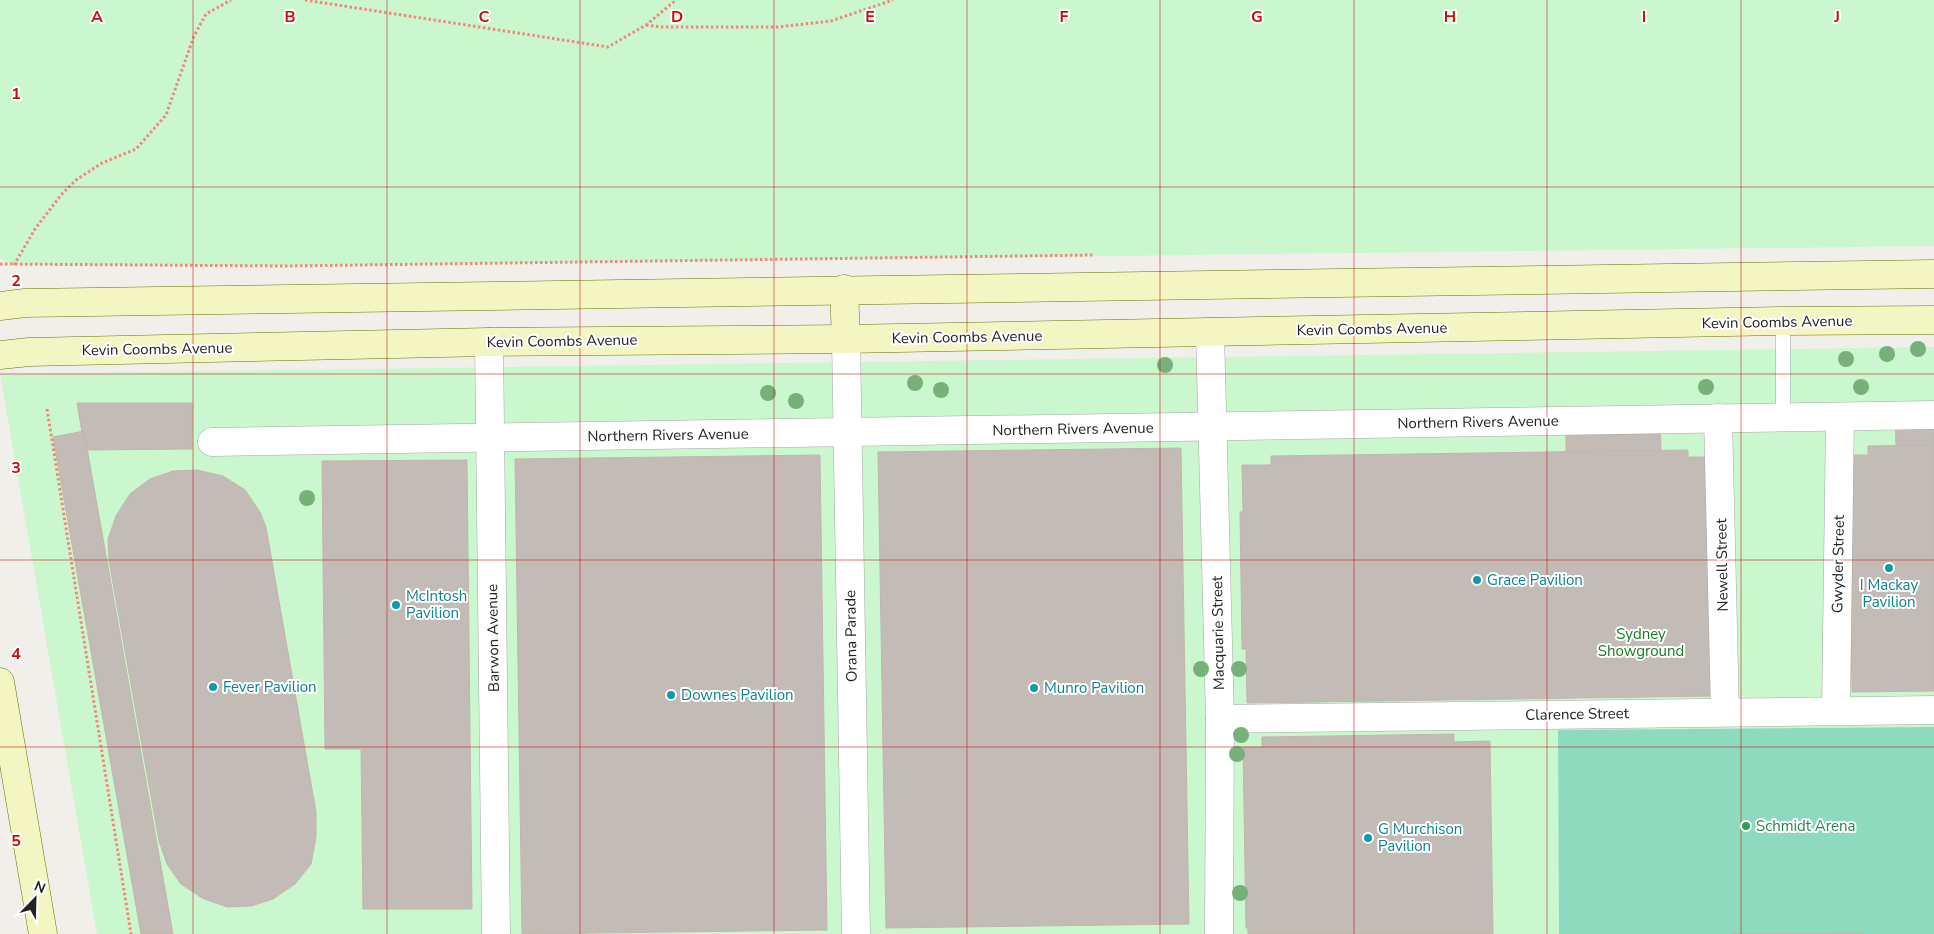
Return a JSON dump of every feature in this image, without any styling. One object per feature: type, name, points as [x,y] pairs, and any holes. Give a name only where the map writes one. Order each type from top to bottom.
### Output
[{"type":"main road","points":[[0,306],[25,303],[844,289],[1934,274]]},
{"type":"main road","points":[[844,289],[846,339]]},
{"type":"main road","name":"Kevin Coombs Avenue","points":[[0,355],[30,352],[490,342],[846,339],[1783,321],[1934,320]]},
{"type":"main road","points":[[0,682],[43,934]]},
{"type":"street","name":"Macquarie Street","points":[[1210,332],[1214,427],[1220,719],[1219,934]]},
{"type":"street","name":"Orana Parade","points":[[846,339],[856,934]]},
{"type":"street","name":"Barwon Avenue","points":[[490,342],[496,934]]},
{"type":"street","name":"Northern Rivers Avenue","points":[[212,442],[1934,415]]},
{"type":"street","name":"Gwyder Street","points":[[1836,710],[1840,417]]},
{"type":"street","name":"Newell Street","points":[[1718,418],[1725,712]]},
{"type":"street","name":"Clarence Street","points":[[1220,719],[1934,710]]},
{"type":"lane","points":[[1783,321],[1783,417]]},
{"type":"path","points":[[13,265],[34,229],[61,195],[76,180],[102,163],[136,149],[166,115],[194,36],[206,14],[231,0]]},
{"type":"path","points":[[305,0],[608,47],[646,25],[676,0]]},
{"type":"path","points":[[646,25],[661,27],[778,27],[831,20],[893,0]]},
{"type":"path","points":[[0,264],[287,266],[1095,256]]},
{"type":"path","points":[[47,409],[131,934]]},
{"type":"green space","points":[[0,0],[1934,0],[1934,246],[287,266],[13,265],[0,258]]},
{"type":"green space","name":"Sydney Showground","points":[[1934,347],[1934,934],[97,934],[0,374]]},
{"type":"green space","name":"Schmidt Arena","points":[[1934,727],[1934,934],[1559,934],[1558,730]]},
{"type":"building","points":[[77,403],[192,403],[192,449],[85,450]]},
{"type":"building","points":[[1895,410],[1934,410],[1934,445],[1896,446]]},
{"type":"building","points":[[1566,417],[1660,417],[1661,451],[1566,452]]},
{"type":"building","points":[[84,431],[173,934],[141,934],[53,437]]},
{"type":"building","name":"I Mackay Pavilion","points":[[1934,445],[1934,691],[1852,692],[1851,635],[1846,635],[1847,455],[1868,455],[1868,446]]},
{"type":"building","name":"Munro Pavilion","points":[[1181,448],[1189,924],[886,928],[878,452]]},
{"type":"building","name":"Grace Pavilion","points":[[1688,450],[1688,457],[1710,457],[1714,696],[1247,703],[1246,649],[1242,649],[1240,512],[1243,512],[1242,465],[1271,465],[1271,456]]},
{"type":"building","name":"Downes Pavilion","points":[[820,455],[827,930],[522,934],[515,459]]},
{"type":"building","name":"McIntosh Pavilion","points":[[467,460],[472,909],[363,909],[361,749],[325,749],[322,461]]},
{"type":"building","name":"Fever Pavilion","points":[[197,470],[223,476],[245,490],[260,512],[266,527],[316,812],[316,837],[311,864],[295,884],[273,899],[251,906],[227,907],[202,898],[181,884],[167,864],[159,841],[109,561],[108,539],[116,516],[130,494],[150,479],[173,471]]},
{"type":"building","name":"G Murchison Pavilion","points":[[1454,734],[1454,742],[1490,741],[1493,934],[1248,934],[1248,928],[1246,928],[1243,747],[1262,747],[1262,737]]},
{"type":"building","points":[[1863,933],[1863,934],[1731,934]]},
{"type":"place","name":"I Mackay Pavilion","points":[[1889,568]]},
{"type":"place","name":"Grace Pavilion","points":[[1477,580]]},
{"type":"place","name":"McIntosh Pavilion","points":[[396,605]]},
{"type":"place","name":"Fever Pavilion","points":[[213,687]]},
{"type":"place","name":"Munro Pavilion","points":[[1034,688]]},
{"type":"place","name":"Downes Pavilion","points":[[671,695]]},
{"type":"place","name":"Schmidt Arena","points":[[1746,826]]},
{"type":"place","name":"G Murchison Pavilion","points":[[1368,838]]}]
